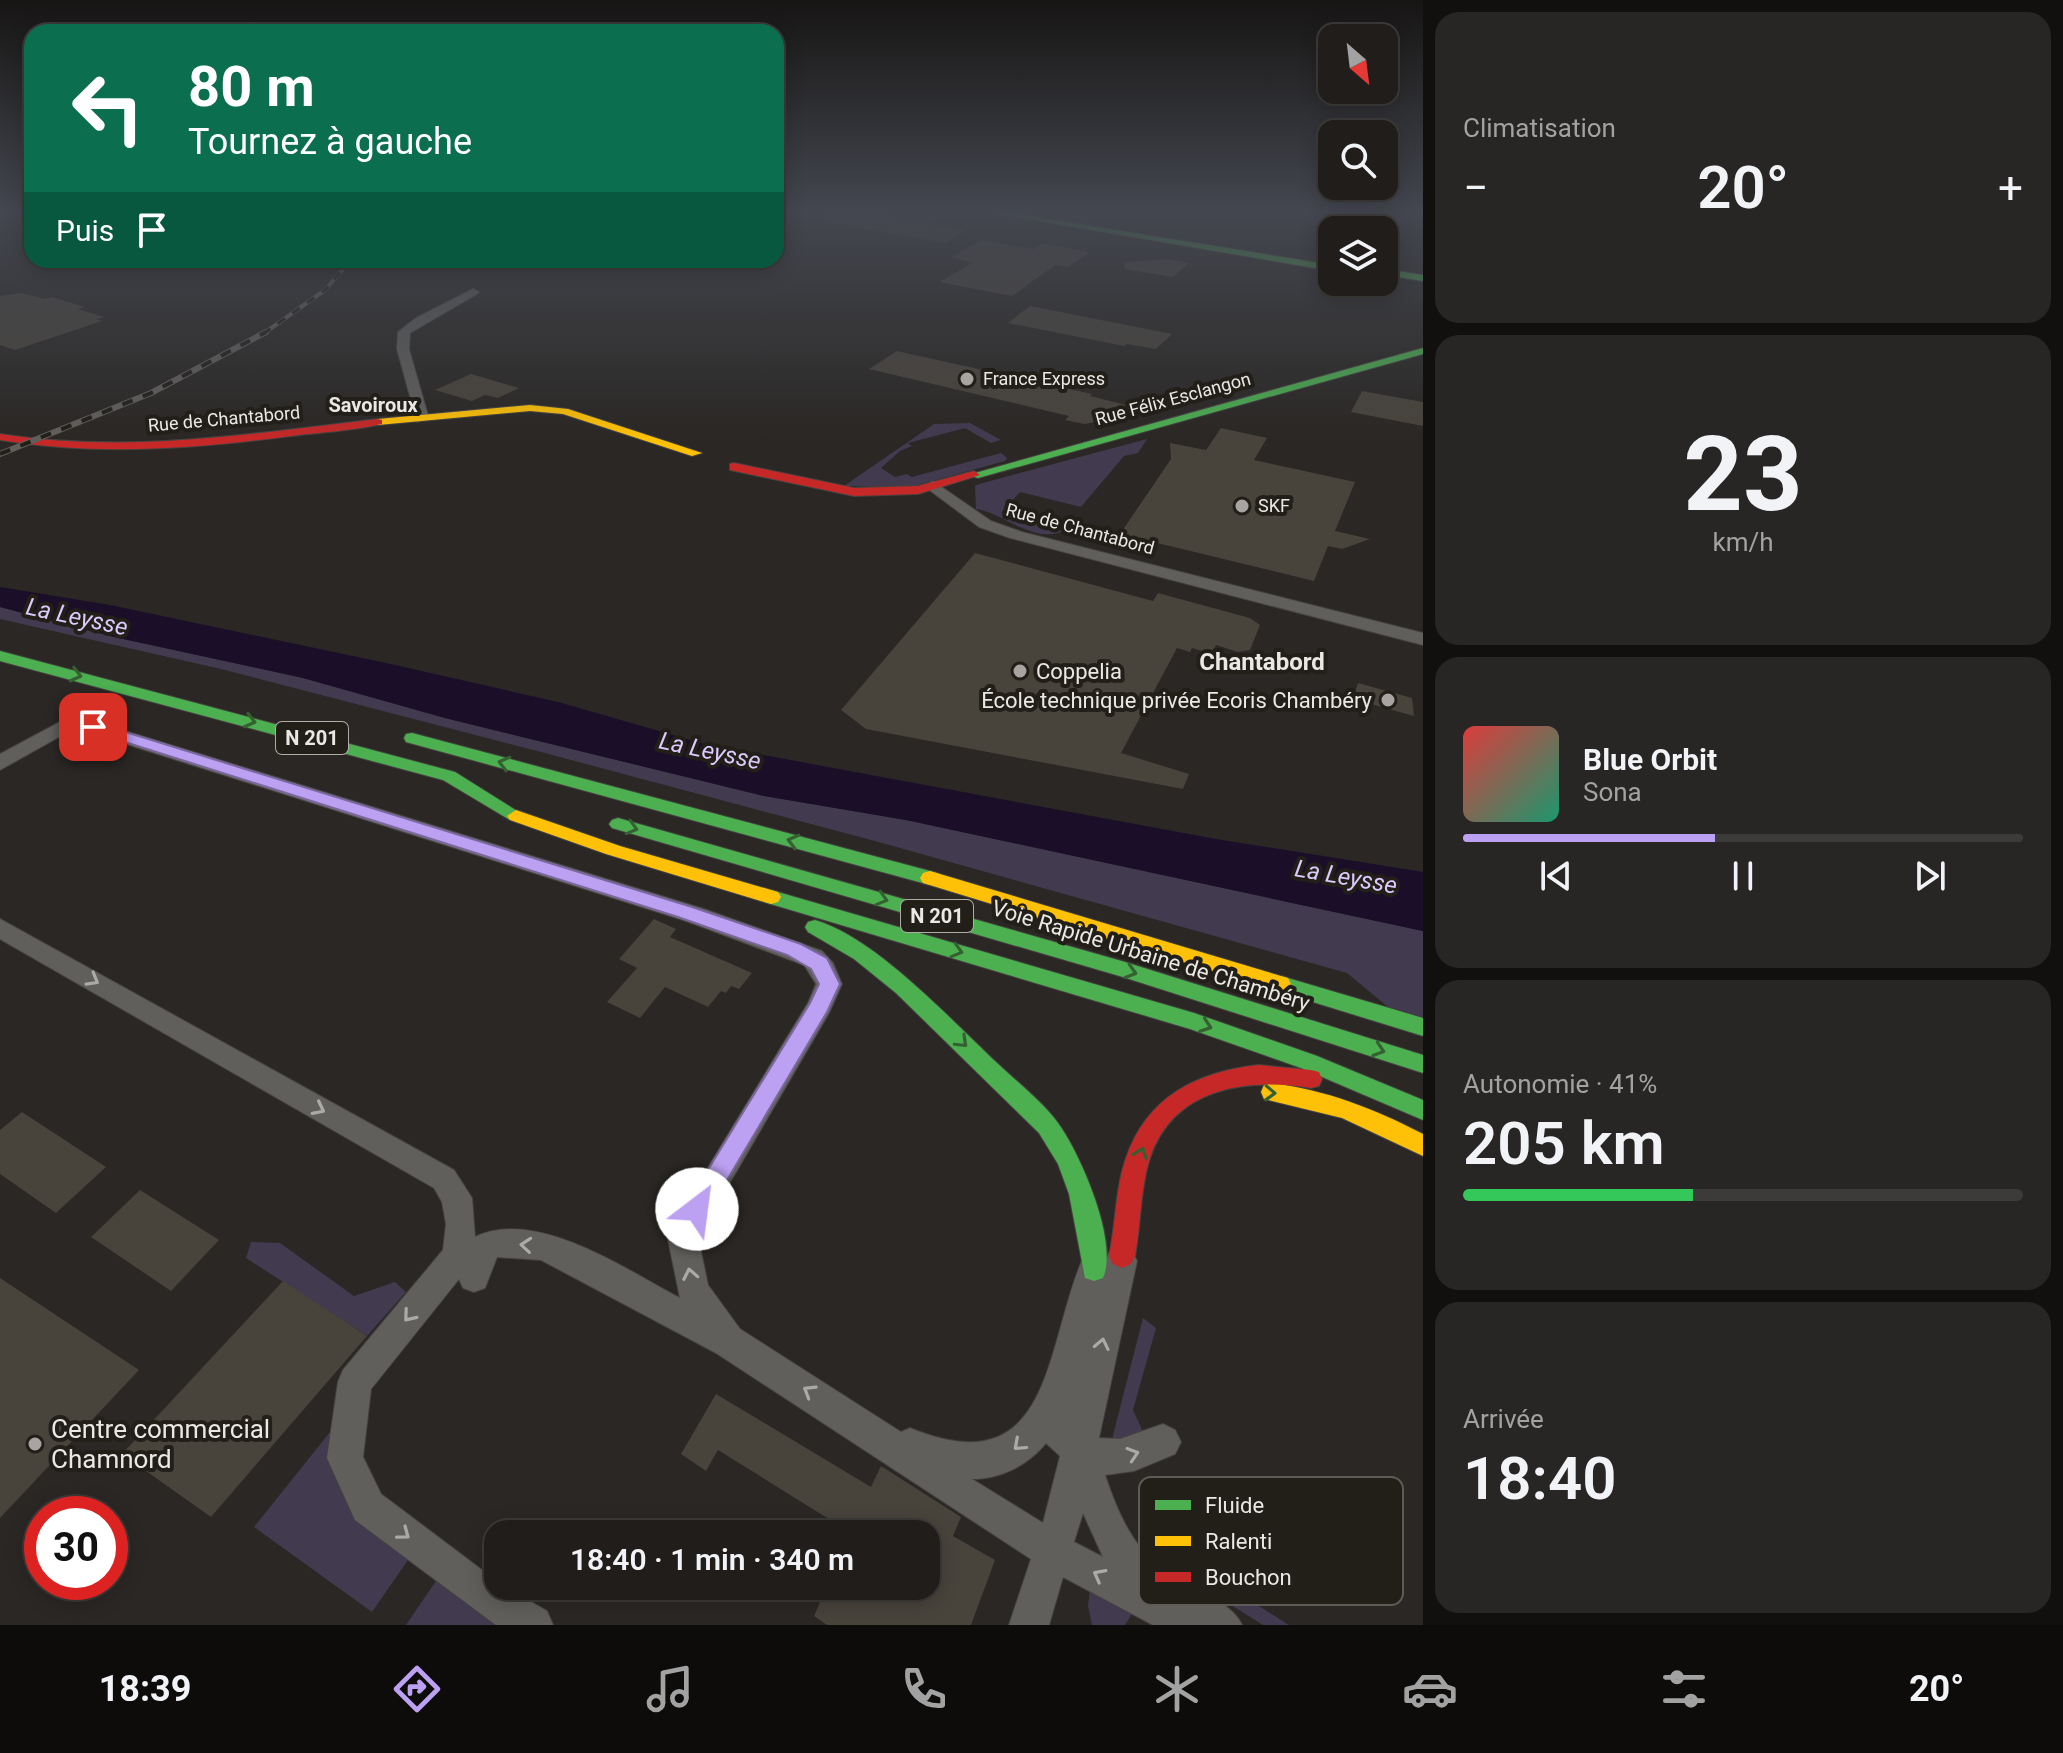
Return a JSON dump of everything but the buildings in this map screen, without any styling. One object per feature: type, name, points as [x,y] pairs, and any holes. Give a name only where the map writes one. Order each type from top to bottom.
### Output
[{"type":"main road","name":"Rue Félix Esclangon","points":[[933,486],[1423,351]]},
{"type":"main road","name":"Rue de Chantabord","points":[[0,437],[28,444],[80,448],[165,446],[548,409],[663,440],[714,462],[854,492],[896,492],[933,486]]},
{"type":"main road","name":"N 201","points":[[0,656],[525,798]]},
{"type":"main road","name":"Voie Rapide Urbaine de Chambéry","points":[[396,734],[977,891],[1423,1027]]},
{"type":"main road","points":[[449,776],[518,817],[613,850],[1194,1022],[1309,1062],[1423,1111]]},
{"type":"main road","name":"Voie Rapide Urbaine de Chambéry","points":[[602,819],[1111,966],[1423,1064]]},
{"type":"main road","points":[[977,891],[1233,950]]},
{"type":"main road","points":[[801,908],[814,926],[859,951],[915,997],[1050,1131],[1064,1151],[1108,1262]]},
{"type":"main road","points":[[1215,1096],[1253,1073],[1302,1076],[1423,1111]]},
{"type":"main road","points":[[1108,1262],[1129,1203],[1136,1167],[1153,1127],[1184,1093],[1202,1082],[1215,1096]]},
{"type":"main road","points":[[1215,1096],[1255,1092],[1315,1098],[1364,1115],[1423,1146]]},
{"type":"main road","points":[[1129,1203],[1157,1167]]},
{"type":"street","points":[[422,419],[403,349],[404,332],[424,317],[454,305],[473,292]]},
{"type":"street","name":"Rue de Chantabord","points":[[933,486],[982,522],[1007,533],[1423,639]]},
{"type":"street","points":[[0,763],[73,721],[685,912],[813,958],[828,977],[829,984],[820,1006],[682,1235],[693,1291],[728,1341]]},
{"type":"street","points":[[0,928],[444,1179],[457,1198],[461,1224],[458,1256],[355,1382],[345,1458],[368,1507],[492,1601],[533,1625]]},
{"type":"street","points":[[474,1277],[479,1255],[487,1246],[499,1242],[543,1246],[595,1270],[728,1341],[843,1413],[969,1499],[1139,1602]]},
{"type":"street","points":[[843,1413],[939,1460],[975,1463],[1014,1453],[1036,1428],[1071,1355],[1108,1262]]},
{"type":"street","points":[[1029,1625],[1080,1450],[1108,1262]]},
{"type":"street","points":[[1071,1355],[1057,1429],[1080,1450],[1103,1518],[1139,1574]]},
{"type":"street","points":[[1080,1450],[1119,1459],[1163,1442]]},
{"type":"street","points":[[1144,1605],[1175,1623]]},
{"type":"street","points":[[1187,1605],[1222,1625]]},
{"type":"shaded area","points":[[970,423],[1001,440],[991,443],[965,428],[908,443],[912,446],[900,451],[881,468],[895,477],[907,474],[912,477],[1001,453],[1007,458],[1005,461],[907,488],[844,486],[934,424]]},
{"type":"shaded area","points":[[1147,439],[1138,453],[1124,456],[1081,507],[1020,492],[1001,513],[1066,530],[1043,534],[976,509],[975,486],[979,484]]},
{"type":"shaded area","points":[[0,607],[114,637],[303,678],[445,718],[764,796],[906,820],[1423,931],[1423,1036],[1347,973],[875,841],[541,752],[221,669],[0,619]]},
{"type":"shaded area","points":[[251,1242],[280,1243],[354,1296],[395,1282],[406,1292],[367,1336],[246,1258]]},
{"type":"shaded area","points":[[1143,1318],[1156,1328],[1133,1410],[1144,1434],[1139,1446],[1113,1440],[1113,1435]]},
{"type":"shaded area","points":[[330,1432],[410,1557],[372,1612],[254,1527]]},
{"type":"shaded area","points":[[438,1578],[495,1621],[494,1625],[406,1625]]},
{"type":"shaded area","points":[[1091,1582],[1135,1609],[1125,1625],[1092,1625],[1088,1606]]},
{"type":"shaded area","points":[[1231,1605],[1257,1605],[1289,1625],[1263,1625]]},
{"type":"water","name":"La Leysse","points":[[0,587],[110,605],[386,663],[558,702],[704,744],[1216,839],[1423,872],[1423,931],[906,820],[764,796],[445,718],[303,678],[114,637],[0,607]]},
{"type":"railway","points":[[265,332],[326,289]]},
{"type":"railway","points":[[0,454],[151,393],[265,332]]},
{"type":"traffic: fast","points":[[974,475],[1423,351]]},
{"type":"traffic: fast","points":[[0,656],[449,776],[516,816]]},
{"type":"traffic: fast","points":[[412,738],[930,878]]},
{"type":"traffic: fast","points":[[618,824],[1125,970],[1423,1064]]},
{"type":"traffic: fast","points":[[771,897],[1194,1022],[1309,1062],[1423,1110]]},
{"type":"traffic: fast","points":[[815,927],[861,954],[903,987],[1047,1126],[1067,1159],[1081,1194],[1090,1231],[1094,1269]]},
{"type":"traffic: fast","points":[[1281,984],[1423,1027]]},
{"type":"traffic: slow","points":[[378,422],[530,408],[564,411],[696,453]]},
{"type":"traffic: slow","points":[[516,816],[613,850],[771,897]]},
{"type":"traffic: slow","points":[[930,878],[1281,984]]},
{"type":"traffic: slow","points":[[1272,1092],[1312,1099],[1350,1111],[1423,1146]]},
{"type":"traffic: jam","points":[[0,437],[94,448],[141,447],[237,440],[378,422]]},
{"type":"traffic: jam","points":[[734,467],[854,492],[918,490],[974,475]]},
{"type":"traffic: jam","points":[[1122,1256],[1138,1158],[1149,1132],[1165,1111],[1185,1095],[1207,1084],[1232,1077],[1258,1074],[1311,1079]]},
{"type":"place","name":"France Express","points":[[967,379]]},
{"type":"place","name":"SKF","points":[[1242,506]]},
{"type":"place","name":"Coppelia","points":[[1020,671]]},
{"type":"place","name":"École technique privée Ecoris Chambéry","points":[[1388,700]]},
{"type":"place","name":"Centre commercial Chamnord","points":[[35,1444]]},
{"type":"district","name":"Savoiroux","points":[[373,405]]},
{"type":"district","name":"Chantabord","points":[[1262,662]]},
{"type":"route","points":[[93,727],[685,912],[794,950],[820,963],[829,984],[820,1006],[697,1209]]}]
